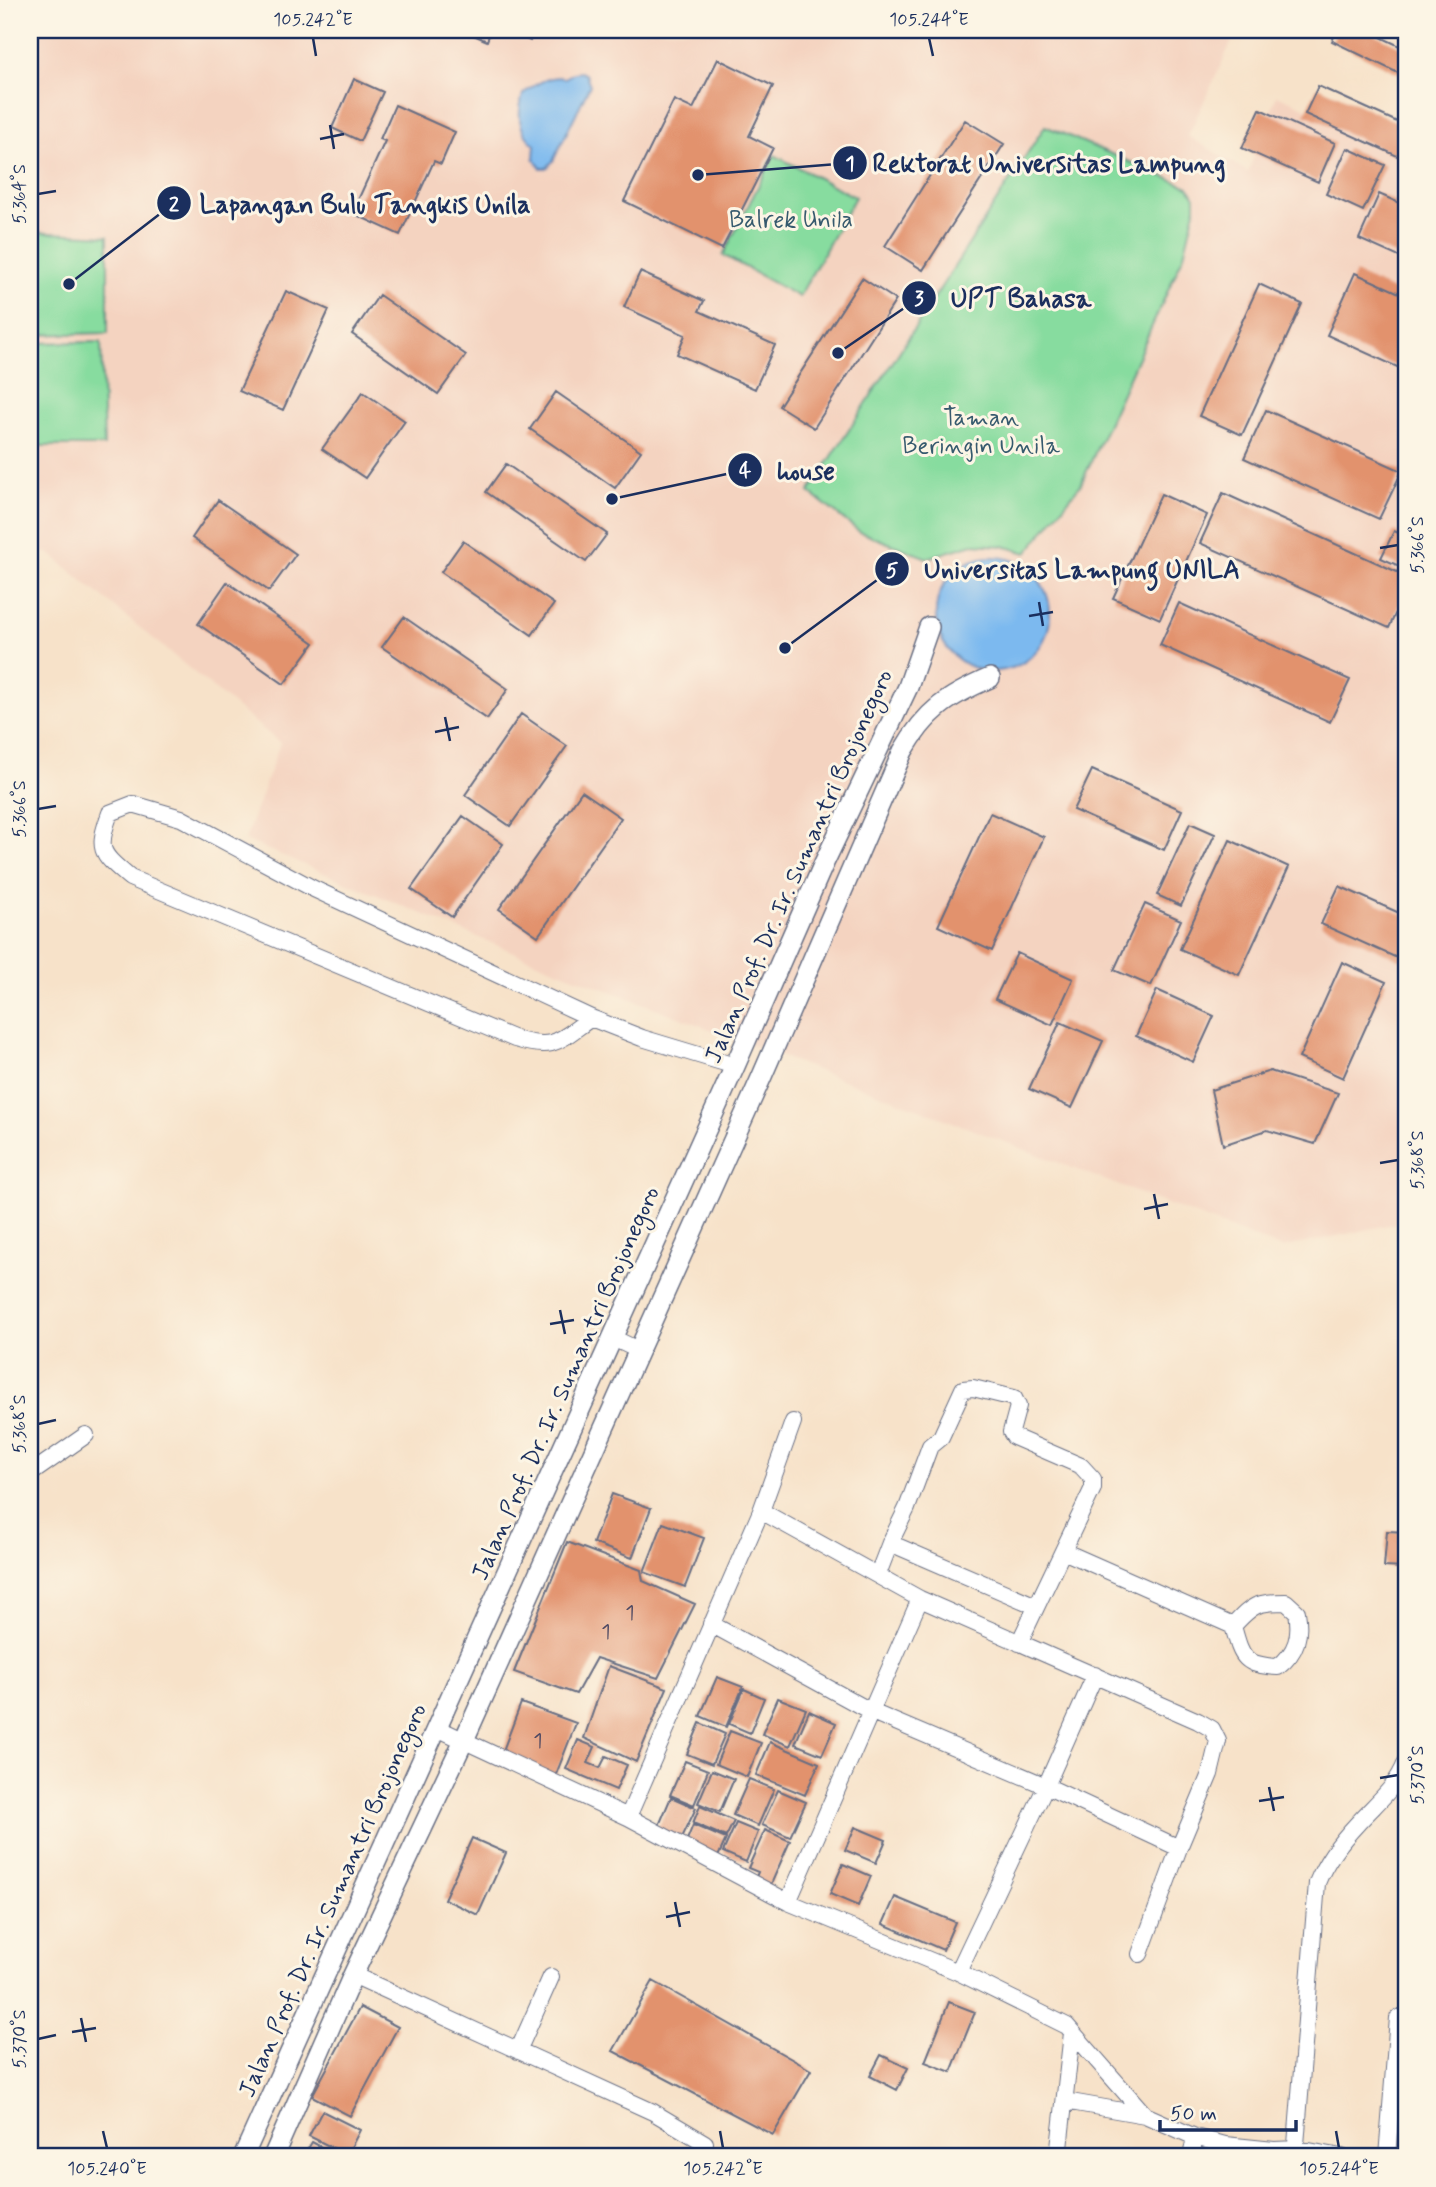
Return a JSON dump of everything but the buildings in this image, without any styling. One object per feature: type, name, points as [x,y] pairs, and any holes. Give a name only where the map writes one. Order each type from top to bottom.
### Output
[{"type":"street","name":"Jalan Prof. Dr. Ir. Sumantri Brojonegoro","points":[[243,2157],[824,863],[908,687],[929,627]]},
{"type":"street","name":"Jalan Prof. Dr. Ir. Sumantri Brojonegoro","points":[[273,2157],[354,1975],[464,1740],[762,1076],[903,751],[934,708],[966,688],[990,678]]},
{"type":"street","points":[[591,1018],[554,1043],[538,1046],[515,1040],[130,878],[106,858],[101,837],[110,813],[133,804],[181,818],[314,889],[591,1018],[642,1038],[735,1066]]},
{"type":"street","points":[[613,1338],[638,1350]]},
{"type":"street","points":[[878,1574],[930,1446],[941,1437],[963,1389],[973,1388],[1014,1398],[1018,1406],[1011,1432],[1014,1437],[1081,1466],[1093,1479],[1093,1488],[1019,1643]]},
{"type":"street","points":[[628,1817],[761,1511],[793,1422]]},
{"type":"street","points":[[30,1474],[86,1435]]},
{"type":"street","points":[[761,1511],[920,1599],[1212,1729],[1218,1741],[1210,1774],[1140,1954]]},
{"type":"street","points":[[890,1543],[1036,1606]]},
{"type":"street","points":[[1063,1551],[1233,1626]]},
{"type":"street","points":[[788,1902],[920,1599]]},
{"type":"street","points":[[1262,1602],[1286,1602],[1297,1612],[1298,1637],[1287,1660],[1278,1667],[1262,1666],[1244,1659],[1233,1626],[1251,1607],[1262,1602]]},
{"type":"street","points":[[710,1624],[872,1712],[1046,1786],[1179,1848]]},
{"type":"street","points":[[958,1972],[1046,1786],[1094,1675]]},
{"type":"street","points":[[437,1728],[628,1817],[788,1902],[958,1972],[1057,2019],[1067,2026],[1145,2115]]},
{"type":"street","points":[[1296,2153],[1317,1883],[1336,1849],[1398,1781],[1406,1762]]},
{"type":"street","points":[[354,1975],[653,2112],[705,2143]]},
{"type":"street","points":[[518,2051],[551,1977]]},
{"type":"street","points":[[1387,2157],[1398,2018]]},
{"type":"street","points":[[1058,2157],[1072,2033]]},
{"type":"street","points":[[1065,2101],[1145,2115],[1195,2137],[1225,2145],[1342,2157]]},
{"type":"street","points":[[1191,2157],[1195,2137]]},
{"type":"shaded area","points":[[30,30],[1237,30],[1188,136],[1248,172],[1277,95],[1406,153],[1406,1221],[1282,1248],[566,974],[245,840],[280,743],[49,553],[30,551]]},
{"type":"green space","name":"Taman Beringin Unila","points":[[1045,126],[1189,187],[1195,197],[1195,210],[1184,255],[1081,484],[1027,553],[1003,546],[973,544],[927,558],[860,532],[809,492]]},
{"type":"green space","name":"Balrek Unila","points":[[774,155],[855,197],[799,297],[723,255]]},
{"type":"green space","points":[[30,232],[108,236],[108,333],[30,335]]},
{"type":"green space","points":[[101,342],[104,446],[30,446],[30,343]]},
{"type":"water","points":[[581,72],[586,75],[590,85],[553,161],[547,168],[541,168],[534,158],[535,145],[525,134],[520,122],[523,94],[548,79],[565,78]]},
{"type":"water","points":[[993,557],[1015,562],[1033,574],[1045,592],[1050,614],[1045,636],[1033,654],[1015,666],[993,671],[971,666],[953,654],[941,636],[936,614],[941,592],[953,574],[971,562]]},
{"type":"place","name":"Rektorat Universitas Lampung","points":[[698,175]]},
{"type":"place","name":"Lapangan Bulu Tangkis Unila","points":[[69,284]]},
{"type":"place","name":"UPT Bahasa","points":[[838,353]]},
{"type":"place","name":"house","points":[[612,499]]},
{"type":"place","name":"Universitas Lampung UNILA","points":[[785,648]]}]
